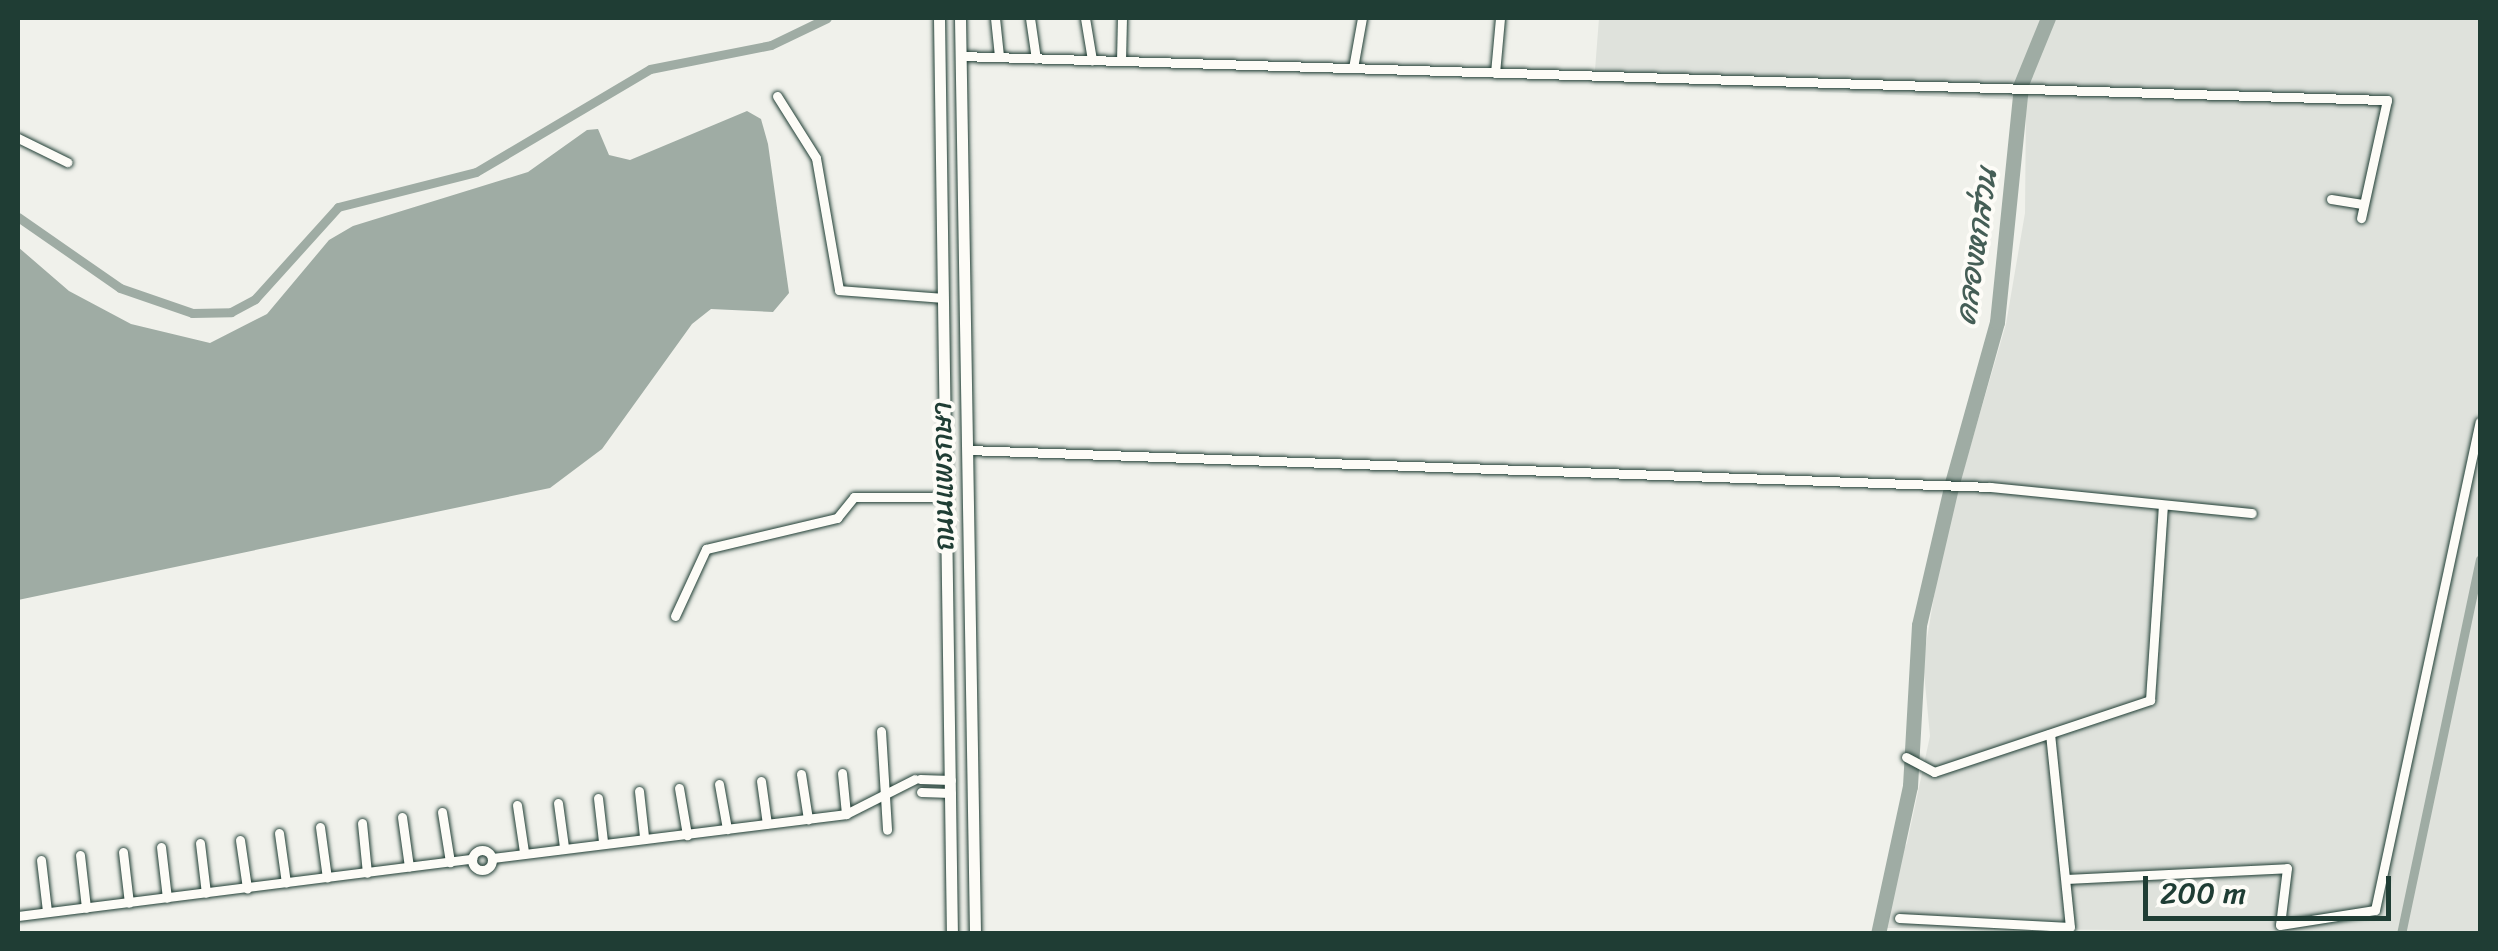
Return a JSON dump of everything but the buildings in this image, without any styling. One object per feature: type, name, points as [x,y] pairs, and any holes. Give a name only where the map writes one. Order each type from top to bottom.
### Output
[{"type":"main road","name":"ถนนแพรกษา","points":[[939,18],[952,934]]},
{"type":"main road","name":"ถนนแพรกษา","points":[[960,18],[975,934]]},
{"type":"main road","points":[[948,602],[970,601]]},
{"type":"street","points":[[995,18],[999,57]]},
{"type":"street","points":[[1030,18],[1036,58]]},
{"type":"street","points":[[1085,18],[1092,60]]},
{"type":"street","points":[[1121,61],[1122,18]]},
{"type":"street","points":[[1354,68],[1362,18]]},
{"type":"street","points":[[1495,73],[1500,18]]},
{"type":"street","points":[[960,56],[2029,95],[2192,90],[2387,100],[2361,204],[2361,218]]},
{"type":"street","points":[[777,96],[816,158],[839,290],[943,298]]},
{"type":"street","points":[[18,138],[67,162]]},
{"type":"street","points":[[2331,199],[2361,204]]},
{"type":"street","points":[[2066,879],[2287,868],[2280,926],[2374,910],[2480,422]]},
{"type":"street","points":[[968,450],[1990,487],[2252,513]]},
{"type":"street","points":[[675,616],[706,549],[838,518],[849,498],[946,497]]},
{"type":"street","points":[[1906,757],[1924,773],[2150,700],[2163,505]]},
{"type":"street","points":[[880,731],[887,830]]},
{"type":"street","points":[[1899,918],[2070,927],[2050,734]]},
{"type":"street","points":[[842,773],[846,814]]},
{"type":"street","points":[[802,774],[808,819]]},
{"type":"street","points":[[761,781],[768,824]]},
{"type":"street","points":[[913,781],[917,792],[951,786]]},
{"type":"street","points":[[18,916],[472,859],[484,870],[493,858],[524,852],[846,814],[913,781],[951,786]]},
{"type":"street","points":[[719,784],[727,829]]},
{"type":"street","points":[[680,788],[687,835]]},
{"type":"street","points":[[639,791],[644,836]]},
{"type":"street","points":[[598,798],[603,842]]},
{"type":"street","points":[[558,803],[564,847]]},
{"type":"street","points":[[518,804],[524,852]]},
{"type":"street","points":[[442,812],[450,862]]},
{"type":"street","points":[[402,817],[409,868]]},
{"type":"street","points":[[362,823],[367,873]]},
{"type":"street","points":[[320,827],[327,878]]},
{"type":"street","points":[[279,833],[286,883]]},
{"type":"street","points":[[240,840],[246,888]]},
{"type":"street","points":[[200,843],[206,893]]},
{"type":"street","points":[[161,847],[168,898]]},
{"type":"street","points":[[123,852],[129,903]]},
{"type":"street","points":[[80,855],[86,908]]},
{"type":"street","points":[[40,860],[47,912]]},
{"type":"shaded area","points":[[1599,18],[2480,18],[2480,933],[1887,928],[1890,877],[1907,843],[1930,736],[1923,662],[1944,537],[2006,324],[2025,213],[2026,100],[1594,83]]},
{"type":"shaded area","points":[[747,111],[761,119],[768,144],[789,293],[773,312],[711,309],[692,324],[602,449],[550,488],[18,600],[18,247],[69,291],[131,324],[210,343],[267,314],[329,240],[353,226],[528,172],[587,130],[598,129],[609,155],[630,160]]},
{"type":"waterway","points":[[18,217],[120,288],[192,313],[231,312],[255,299],[338,207],[476,172],[650,69],[771,45],[827,18]]},
{"type":"waterway","name":"คลองหกส่วน","points":[[1952,483],[1997,322],[2021,84],[2048,18]]},
{"type":"waterway","name":"คลองหกส่วน","points":[[1878,934],[1910,786],[1919,625],[1951,488]]},
{"type":"waterway","points":[[2401,934],[2480,559]]}]
